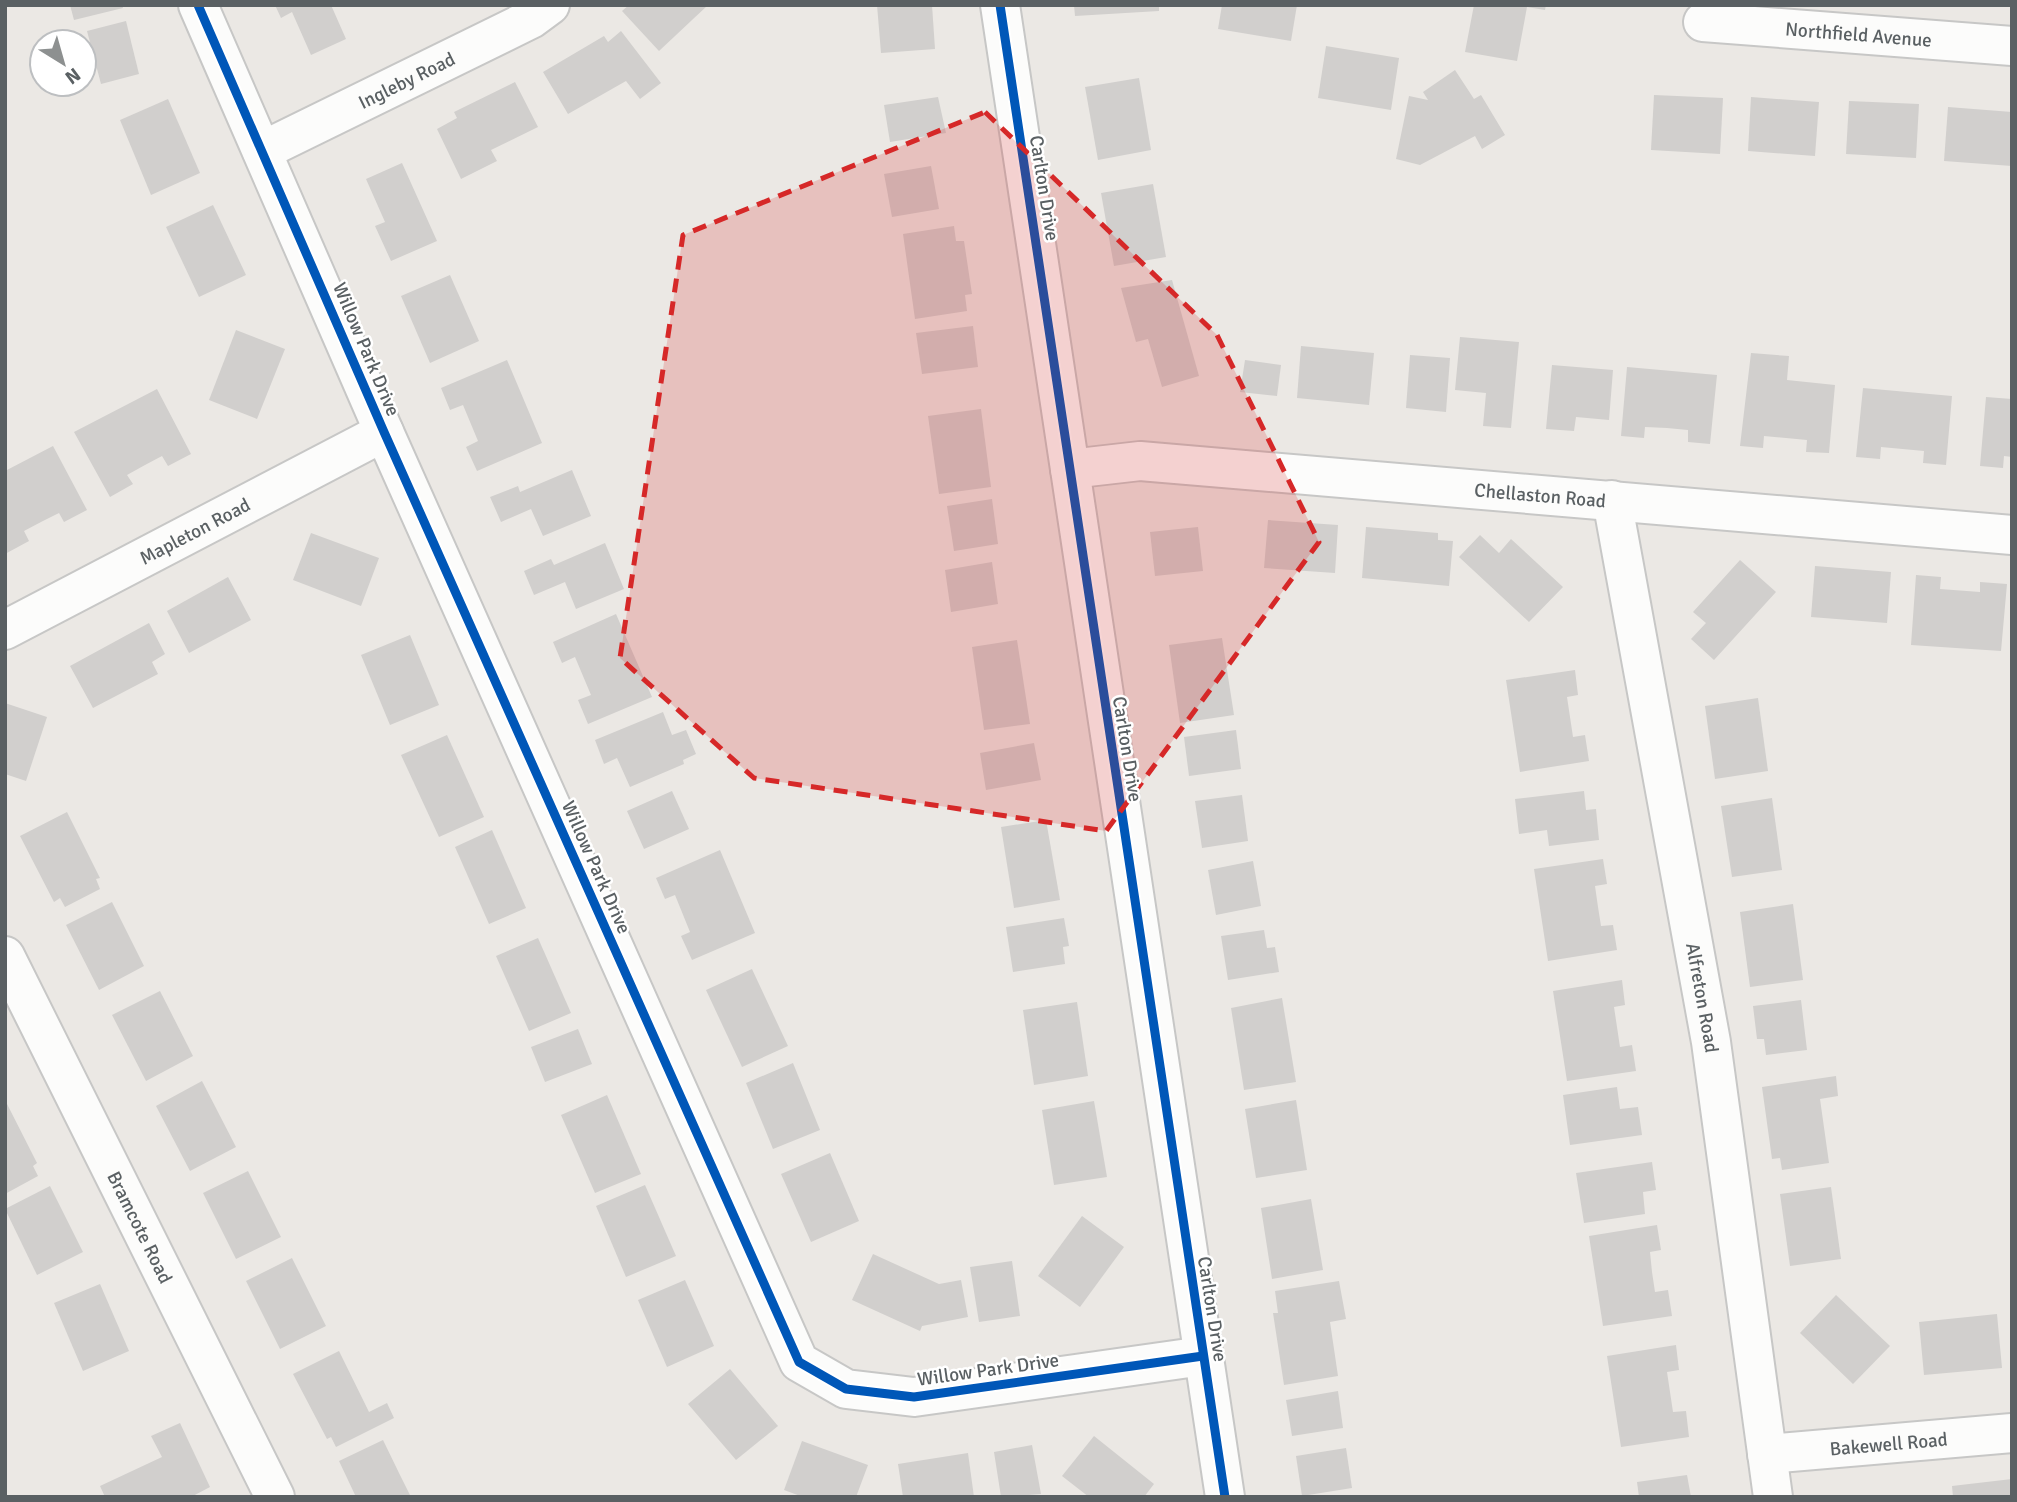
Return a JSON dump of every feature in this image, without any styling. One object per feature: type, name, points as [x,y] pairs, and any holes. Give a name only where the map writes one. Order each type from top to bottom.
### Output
[{"type":"street","name":"Willow Park Drive","points":[[198,5],[384,432],[799,1362],[845,1389],[915,1397],[1203,1356]]},
{"type":"street","name":"Ingleby Road","points":[[262,151],[531,19],[550,5]]},
{"type":"street","name":"Carlton Drive","points":[[1000,5],[1225,1497]]},
{"type":"street","name":"Northfield Avenue","points":[[1703,22],[2012,46]]},
{"type":"street","name":"Mapleton Road","points":[[5,630],[384,432]]},
{"type":"street","name":"Chellaston Road","points":[[1070,469],[1140,461],[2012,535]]},
{"type":"street","name":"Alfreton Road","points":[[1612,500],[1712,1042],[1773,1497]]},
{"type":"street","name":"Bramcote Road","points":[[5,956],[275,1497]]},
{"type":"street","name":"Bakewell Road","points":[[1767,1454],[2012,1433]]},
{"type":"highlighted area","points":[[985,112],[1217,335],[1319,542],[1106,831],[754,778],[620,658],[683,235]]},
{"type":"building","points":[[70,5],[122,5],[123,8],[74,20]]},
{"type":"building","points":[[275,5],[331,5],[346,39],[311,55],[292,12],[281,18]]},
{"type":"building","points":[[629,5],[708,5],[659,51],[622,11]]},
{"type":"building","points":[[877,5],[932,5],[935,49],[881,53]]},
{"type":"building","points":[[1074,5],[1159,5],[1159,11],[1075,16]]},
{"type":"building","points":[[1222,5],[1297,5],[1291,41],[1218,29]]},
{"type":"building","points":[[1474,5],[1546,5],[1545,10],[1527,7],[1517,61],[1465,52]]},
{"type":"building","points":[[126,21],[139,74],[101,84],[98,73],[98,28]]},
{"type":"building","points":[[621,31],[661,83],[640,99],[626,81],[568,114],[543,72],[604,36],[608,42]]},
{"type":"building","points":[[1326,46],[1399,58],[1391,110],[1318,98]]},
{"type":"building","points":[[1455,70],[1474,99],[1481,95],[1505,135],[1482,149],[1475,136],[1420,165],[1396,159],[1409,96],[1428,100],[1423,92]]},
{"type":"building","points":[[1139,78],[1151,150],[1098,160],[1085,87]]},
{"type":"building","points":[[515,82],[538,127],[491,150],[497,161],[461,179],[437,129],[457,118],[454,112]]},
{"type":"building","points":[[1654,95],[1723,98],[1720,154],[1651,150]]},
{"type":"building","points":[[938,97],[946,133],[890,142],[884,105]]},
{"type":"building","points":[[1751,97],[1819,102],[1815,156],[1748,151]]},
{"type":"building","points":[[168,99],[200,173],[151,195],[120,120]]},
{"type":"building","points":[[1849,101],[1919,104],[1916,158],[1846,154]]},
{"type":"building","points":[[1948,107],[2012,112],[2012,166],[1944,161]]},
{"type":"building","points":[[402,163],[437,241],[391,261],[375,226],[385,222],[366,179]]},
{"type":"building","points":[[931,166],[939,209],[892,217],[884,174]]},
{"type":"building","points":[[1153,184],[1166,257],[1114,266],[1101,193]]},
{"type":"building","points":[[213,205],[246,275],[199,297],[166,227]]},
{"type":"building","points":[[954,226],[956,241],[964,241],[972,294],[965,295],[967,311],[915,319],[903,234]]},
{"type":"building","points":[[450,275],[479,341],[430,363],[401,296]]},
{"type":"building","points":[[1172,280],[1199,376],[1162,387],[1148,339],[1136,342],[1121,288]]},
{"type":"building","points":[[973,326],[978,367],[922,374],[916,333]]},
{"type":"building","points":[[236,330],[285,349],[257,419],[209,400]]},
{"type":"building","points":[[1460,337],[1519,342],[1511,428],[1483,426],[1486,393],[1455,390]]},
{"type":"building","points":[[1301,346],[1374,353],[1369,405],[1297,398]]},
{"type":"building","points":[[1751,353],[1789,356],[1787,380],[1835,385],[1829,453],[1806,452],[1807,440],[1764,436],[1763,448],[1740,446]]},
{"type":"building","points":[[1410,355],[1450,358],[1446,412],[1406,408]]},
{"type":"building","points":[[507,360],[542,443],[477,471],[466,447],[478,441],[463,405],[450,410],[441,388]]},
{"type":"building","points":[[1245,360],[1281,365],[1277,396],[1240,392]]},
{"type":"building","points":[[1552,365],[1613,370],[1609,420],[1576,417],[1574,431],[1546,429]]},
{"type":"building","points":[[1627,367],[1717,375],[1710,444],[1688,442],[1688,430],[1667,428],[1645,427],[1644,438],[1621,436]]},
{"type":"building","points":[[1863,388],[1952,396],[1946,465],[1923,463],[1924,451],[1881,447],[1880,459],[1856,457]]},
{"type":"building","points":[[157,389],[191,454],[168,466],[162,456],[145,465],[127,475],[133,484],[110,497],[74,432]]},
{"type":"building","points":[[1986,397],[2012,399],[2012,457],[2004,456],[2003,468],[1980,466]]},
{"type":"building","points":[[981,409],[991,487],[939,494],[928,416]]},
{"type":"building","points":[[53,446],[87,510],[64,522],[59,513],[24,531],[29,541],[5,554],[5,471]]},
{"type":"building","points":[[572,470],[591,516],[543,536],[531,509],[501,522],[490,497],[518,486],[520,492]]},
{"type":"building","points":[[992,499],[998,544],[954,551],[947,506]]},
{"type":"building","points":[[1268,520],[1338,525],[1335,573],[1264,568]]},
{"type":"building","points":[[1198,527],[1203,571],[1155,576],[1150,532]]},
{"type":"building","points":[[1366,527],[1438,533],[1438,540],[1453,541],[1449,586],[1362,578]]},
{"type":"building","points":[[311,533],[379,558],[361,606],[293,580]]},
{"type":"building","points":[[1480,535],[1499,553],[1511,539],[1563,587],[1529,622],[1459,557]]},
{"type":"building","points":[[605,543],[624,589],[576,609],[565,582],[534,595],[524,571],[551,559],[554,565]]},
{"type":"building","points":[[1740,560],[1776,592],[1714,660],[1691,639],[1706,623],[1693,612]]},
{"type":"building","points":[[992,562],[998,604],[951,612],[945,570]]},
{"type":"building","points":[[1815,566],[1891,572],[1887,623],[1811,617]]},
{"type":"building","points":[[1916,575],[1941,577],[1940,589],[1980,592],[1980,582],[2007,584],[2001,651],[1911,645]]},
{"type":"building","points":[[228,577],[251,620],[189,653],[167,611]]},
{"type":"building","points":[[616,614],[652,697],[588,724],[578,700],[591,695],[575,657],[562,663],[553,642]]},
{"type":"building","points":[[149,623],[165,654],[152,662],[158,674],[93,708],[70,666]]},
{"type":"building","points":[[410,635],[439,705],[390,725],[361,655]]},
{"type":"building","points":[[1222,638],[1234,715],[1180,723],[1169,645]]},
{"type":"building","points":[[1017,640],[1030,724],[984,730],[972,647]]},
{"type":"building","points":[[1575,670],[1578,695],[1567,697],[1573,737],[1585,735],[1589,761],[1520,772],[1506,680]]},
{"type":"building","points":[[1758,698],[1768,771],[1715,779],[1705,706]]},
{"type":"building","points":[[5,703],[47,717],[26,781],[5,774]]},
{"type":"building","points":[[663,712],[672,735],[686,730],[696,754],[683,760],[684,764],[630,787],[617,758],[604,764],[595,740]]},
{"type":"building","points":[[1236,730],[1241,769],[1189,776],[1184,737]]},
{"type":"building","points":[[447,735],[484,817],[439,837],[401,755]]},
{"type":"building","points":[[1034,743],[1041,780],[986,790],[980,753]]},
{"type":"building","points":[[672,791],[689,829],[644,849],[627,811]]},
{"type":"building","points":[[1584,791],[1586,810],[1596,809],[1599,840],[1549,846],[1547,830],[1519,834],[1515,799]]},
{"type":"building","points":[[1242,795],[1248,841],[1202,848],[1195,801]]},
{"type":"building","points":[[1772,798],[1782,870],[1732,877],[1721,806]]},
{"type":"building","points":[[67,812],[100,878],[96,879],[100,889],[65,907],[60,898],[54,902],[20,836]]},
{"type":"building","points":[[1046,820],[1060,900],[1014,908],[1001,827]]},
{"type":"building","points":[[492,830],[526,908],[489,924],[455,847]]},
{"type":"building","points":[[720,850],[755,933],[692,960],[681,936],[690,932],[675,895],[665,899],[656,878]]},
{"type":"building","points":[[1603,859],[1607,884],[1595,886],[1598,907],[1601,926],[1613,925],[1617,950],[1548,961],[1534,869]]},
{"type":"building","points":[[1253,861],[1261,906],[1216,915],[1208,870]]},
{"type":"building","points":[[112,902],[144,966],[99,990],[66,925]]},
{"type":"building","points":[[1793,904],[1803,980],[1750,987],[1740,912]]},
{"type":"building","points":[[1064,918],[1069,946],[1063,947],[1065,964],[1013,972],[1006,927]]},
{"type":"building","points":[[1264,930],[1267,948],[1275,947],[1279,972],[1228,980],[1221,936]]},
{"type":"building","points":[[538,938],[571,1013],[529,1031],[496,956]]},
{"type":"building","points":[[752,969],[788,1046],[742,1067],[706,990]]},
{"type":"building","points":[[1622,980],[1625,1005],[1614,1007],[1620,1047],[1632,1045],[1636,1071],[1567,1081],[1553,991]]},
{"type":"building","points":[[160,991],[193,1056],[146,1081],[112,1015]]},
{"type":"building","points":[[1282,998],[1296,1082],[1244,1090],[1231,1008]]},
{"type":"building","points":[[1801,1000],[1807,1050],[1766,1055],[1764,1039],[1757,1039],[1753,1006]]},
{"type":"building","points":[[1077,1002],[1088,1076],[1034,1085],[1023,1010]]},
{"type":"building","points":[[578,1029],[592,1064],[545,1082],[531,1047]]},
{"type":"building","points":[[793,1063],[820,1130],[773,1149],[746,1083]]},
{"type":"building","points":[[1836,1076],[1838,1096],[1820,1099],[1829,1163],[1782,1170],[1780,1158],[1772,1159],[1762,1087]]},
{"type":"building","points":[[202,1081],[236,1147],[190,1171],[156,1106]]},
{"type":"building","points":[[1617,1087],[1620,1109],[1638,1107],[1642,1135],[1570,1145],[1563,1095]]},
{"type":"building","points":[[607,1095],[641,1174],[595,1193],[561,1115]]},
{"type":"building","points":[[5,1100],[37,1163],[33,1166],[38,1176],[5,1194]]},
{"type":"building","points":[[1296,1100],[1307,1170],[1256,1178],[1245,1109]]},
{"type":"building","points":[[1094,1101],[1107,1177],[1054,1185],[1042,1110]]},
{"type":"building","points":[[830,1153],[859,1221],[811,1242],[781,1174]]},
{"type":"building","points":[[1652,1162],[1656,1190],[1643,1192],[1645,1214],[1584,1223],[1576,1173]]},
{"type":"building","points":[[248,1171],[281,1237],[236,1259],[203,1193]]},
{"type":"building","points":[[645,1185],[676,1256],[626,1277],[596,1206]]},
{"type":"building","points":[[50,1186],[83,1252],[37,1275],[5,1209]]},
{"type":"building","points":[[1831,1187],[1841,1259],[1790,1266],[1780,1194]]},
{"type":"building","points":[[1311,1199],[1323,1270],[1272,1279],[1261,1208]]},
{"type":"building","points":[[1082,1216],[1124,1247],[1080,1307],[1038,1276]]},
{"type":"building","points":[[1657,1225],[1661,1250],[1650,1252],[1655,1292],[1668,1290],[1672,1316],[1603,1326],[1589,1236]]},
{"type":"building","points":[[873,1254],[939,1284],[961,1280],[968,1317],[922,1326],[920,1331],[852,1300]]},
{"type":"building","points":[[292,1258],[326,1326],[280,1349],[246,1281]]},
{"type":"building","points":[[1012,1261],[1020,1316],[979,1322],[970,1267]]},
{"type":"building","points":[[685,1280],[714,1346],[667,1367],[638,1300]]},
{"type":"building","points":[[1339,1281],[1346,1319],[1330,1322],[1338,1376],[1284,1385],[1273,1313],[1278,1313],[1275,1291]]},
{"type":"building","points":[[100,1284],[129,1351],[83,1371],[54,1303]]},
{"type":"building","points":[[1836,1295],[1890,1346],[1853,1384],[1800,1333]]},
{"type":"building","points":[[1997,1314],[2002,1368],[1924,1375],[1919,1322]]},
{"type":"building","points":[[1676,1345],[1679,1370],[1667,1372],[1673,1412],[1686,1411],[1689,1437],[1621,1447],[1607,1356]]},
{"type":"building","points":[[339,1351],[369,1412],[387,1403],[394,1418],[336,1447],[331,1437],[327,1439],[293,1374]]},
{"type":"building","points":[[730,1369],[778,1426],[736,1460],[688,1404]]},
{"type":"building","points":[[1338,1391],[1343,1428],[1292,1436],[1286,1400]]},
{"type":"building","points":[[180,1423],[210,1487],[191,1497],[105,1497],[100,1486],[162,1457],[151,1436]]},
{"type":"building","points":[[1094,1436],[1154,1484],[1144,1497],[1089,1497],[1062,1476]]},
{"type":"building","points":[[383,1440],[411,1497],[356,1497],[339,1461]]},
{"type":"building","points":[[802,1441],[868,1465],[856,1497],[803,1497],[784,1490]]},
{"type":"building","points":[[1032,1445],[1041,1494],[1001,1497],[994,1452]]},
{"type":"building","points":[[1346,1448],[1352,1488],[1302,1496],[1296,1456]]},
{"type":"building","points":[[968,1453],[974,1497],[903,1497],[898,1464]]},
{"type":"building","points":[[1687,1475],[1691,1497],[1639,1497],[1637,1482]]},
{"type":"building","points":[[2012,1479],[2012,1497],[1953,1497],[1952,1486]]},
{"type":"cycle path","points":[[198,5],[384,432],[799,1362],[846,1389],[914,1397],[1203,1356]]},
{"type":"cycle path","points":[[1000,5],[1225,1497]]}]
